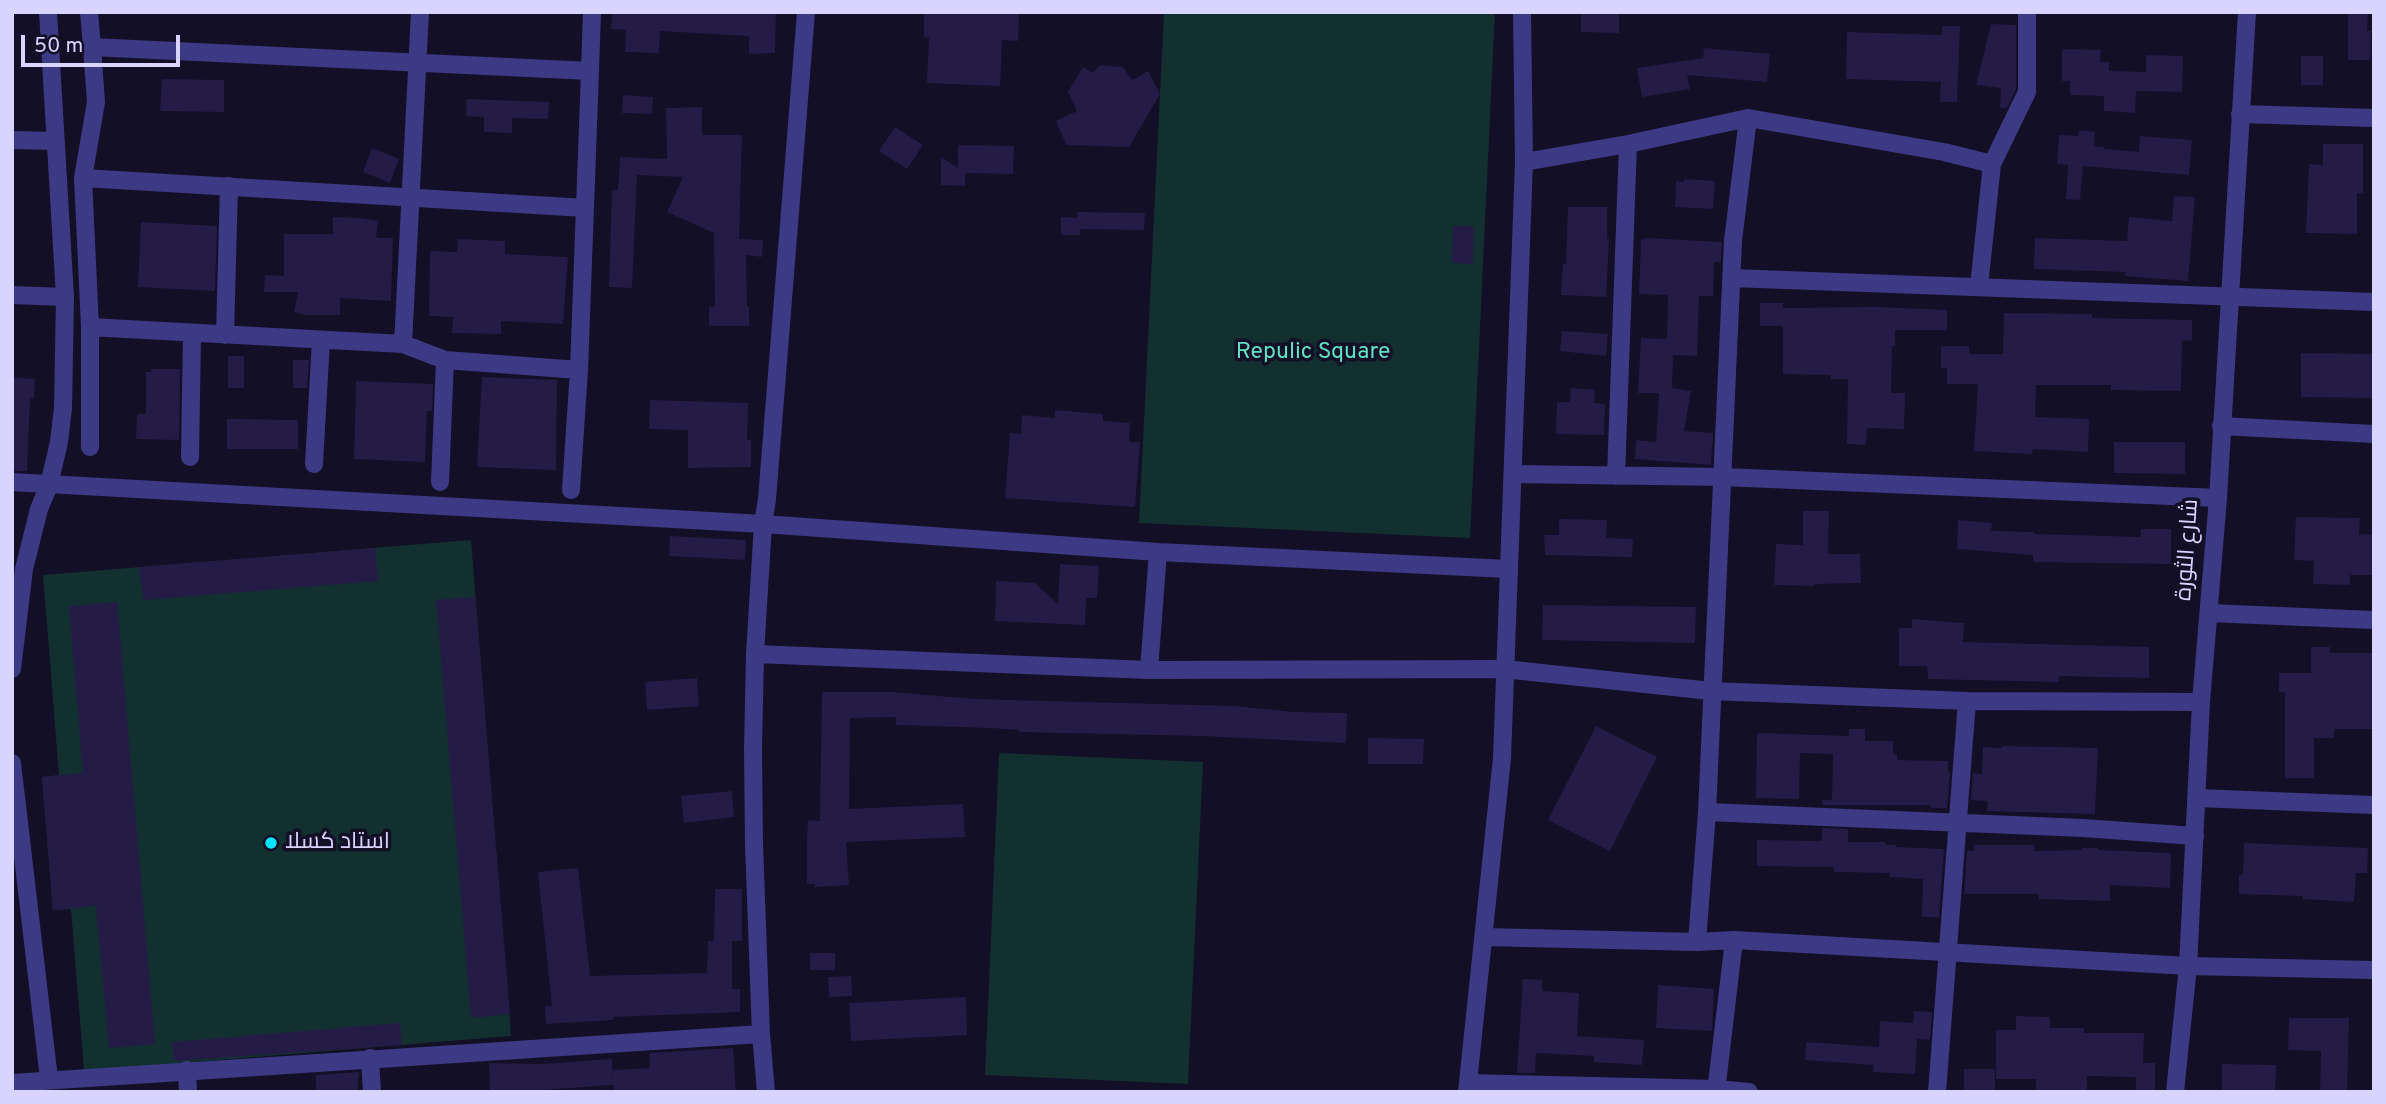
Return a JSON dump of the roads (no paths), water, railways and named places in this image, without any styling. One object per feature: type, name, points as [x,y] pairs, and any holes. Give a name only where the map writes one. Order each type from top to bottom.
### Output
[{"type":"street","points":[[13,657],[24,569],[39,509],[49,485],[59,442],[63,408],[65,297],[48,12]]},
{"type":"street","points":[[89,12],[96,102],[83,178],[90,327],[90,447]]},
{"type":"street","points":[[403,344],[421,12]]},
{"type":"street","points":[[570,490],[579,370],[592,12]]},
{"type":"street","points":[[766,1092],[761,1034],[754,844],[752,749],[755,654],[763,524],[806,12]]},
{"type":"street","points":[[1522,12],[1524,162],[1502,758],[1468,1087],[1749,1092]]},
{"type":"street","points":[[1979,286],[1992,164],[2027,92],[2027,12]]},
{"type":"street","name":"شارع الثورة","points":[[2175,1092],[2188,966],[2201,702],[2218,498],[2247,12]]},
{"type":"street","points":[[92,47],[590,71]]},
{"type":"street","points":[[2240,114],[2374,118]]},
{"type":"street","points":[[1524,162],[1628,144],[1748,118],[1944,152],[1992,164]]},
{"type":"street","points":[[1697,942],[1707,811],[1733,241],[1748,118]]},
{"type":"street","points":[[12,140],[54,141]]},
{"type":"street","points":[[1616,477],[1628,144]]},
{"type":"street","points":[[83,178],[585,208]]},
{"type":"street","points":[[225,335],[229,186]]},
{"type":"street","points":[[1732,278],[2374,302]]},
{"type":"street","points":[[12,295],[65,297]]},
{"type":"street","points":[[90,327],[403,344],[445,360],[579,370]]},
{"type":"street","points":[[190,457],[192,333]]},
{"type":"street","points":[[314,464],[321,341]]},
{"type":"street","points":[[440,482],[445,360]]},
{"type":"street","points":[[2221,426],[2374,434]]},
{"type":"street","points":[[1513,474],[1723,477],[2218,498]]},
{"type":"street","points":[[12,482],[763,524],[1158,552],[1508,569]]},
{"type":"street","points":[[1149,670],[1158,552]]},
{"type":"street","points":[[2209,612],[2374,620]]},
{"type":"street","points":[[755,654],[1149,670],[1504,669],[1711,691],[1966,701],[2201,702]]},
{"type":"street","points":[[1937,1092],[1959,824],[1966,701]]},
{"type":"street","points":[[12,763],[49,1079]]},
{"type":"street","points":[[2197,799],[2374,805]]},
{"type":"street","points":[[1707,811],[2083,828],[2195,836]]},
{"type":"street","points":[[1484,937],[1697,942],[1734,940],[2188,966],[2374,970]]},
{"type":"street","points":[[1716,1090],[1734,940]]},
{"type":"street","points":[[12,1083],[49,1079],[81,1084],[187,1070],[761,1034]]},
{"type":"street","points":[[370,1058],[372,1092]]},
{"type":"street","points":[[187,1070],[188,1092]]},
{"type":"place","name":"استاد كسلا","points":[[271,843]]},
{"type":"park label","name":"Repulic Square","points":[[1313,353]]}]
